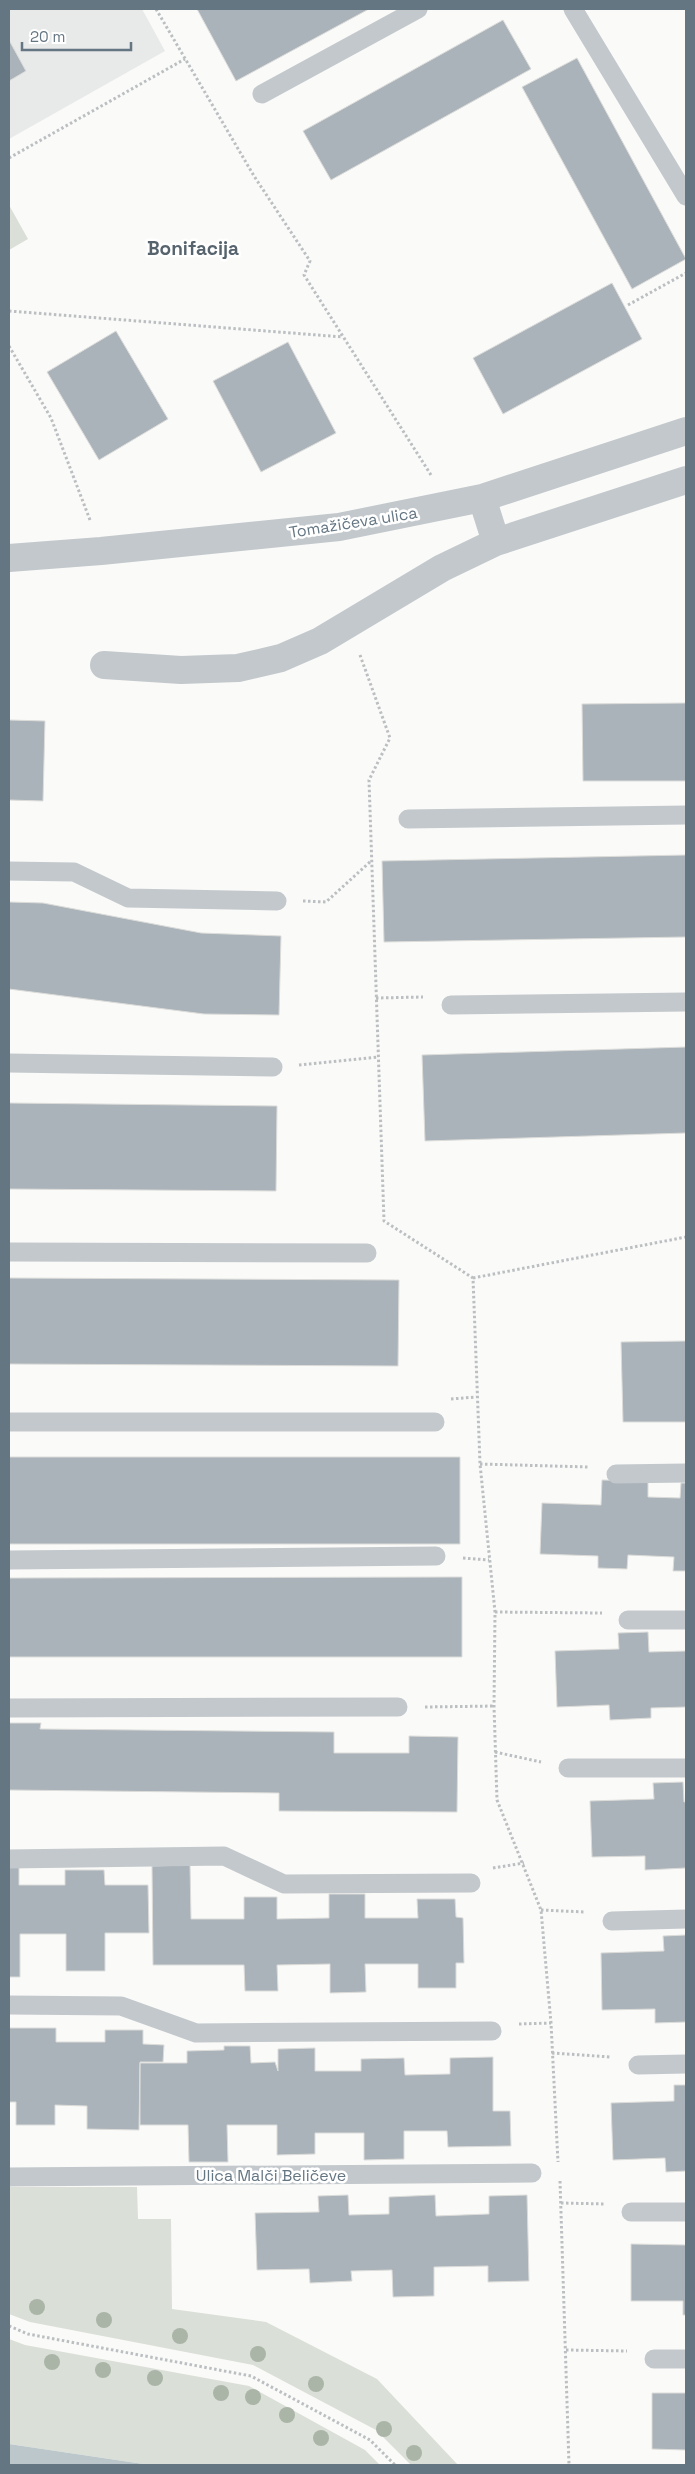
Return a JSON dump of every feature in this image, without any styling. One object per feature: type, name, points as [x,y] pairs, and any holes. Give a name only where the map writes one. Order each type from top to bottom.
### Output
[{"type":"street","name":"Tomažičeva ulica","points":[[9,558],[101,551],[339,527],[482,498],[686,431]]},
{"type":"street","points":[[104,665],[181,670],[238,668],[281,658],[320,641],[442,568],[496,542],[686,480]]},
{"type":"street","points":[[482,498],[496,542]]},
{"type":"lane","points":[[262,94],[418,9]]},
{"type":"lane","points":[[573,9],[686,196]]},
{"type":"lane","points":[[408,819],[686,815]]},
{"type":"lane","points":[[9,871],[74,872],[128,898],[277,901]]},
{"type":"lane","points":[[451,1006],[686,1002]]},
{"type":"lane","points":[[9,1063],[273,1067]]},
{"type":"lane","points":[[9,1252],[367,1253]]},
{"type":"lane","points":[[9,1422],[435,1422]]},
{"type":"lane","points":[[616,1474],[686,1473]]},
{"type":"lane","points":[[9,1560],[436,1556]]},
{"type":"lane","points":[[628,1620],[686,1620]]},
{"type":"lane","points":[[9,1708],[398,1707]]},
{"type":"lane","points":[[568,1768],[686,1768]]},
{"type":"lane","points":[[9,1859],[224,1856],[284,1884],[471,1883]]},
{"type":"lane","points":[[612,1920],[686,1919]]},
{"type":"lane","points":[[9,2005],[121,2006],[196,2034],[492,2031]]},
{"type":"lane","points":[[638,2065],[686,2064]]},
{"type":"lane","name":"Ulica Malči Beličeve","points":[[9,2177],[532,2173]]},
{"type":"lane","points":[[632,2212],[686,2212]]},
{"type":"lane","points":[[654,2359],[686,2358]]},
{"type":"path","points":[[156,9],[254,176],[310,261],[304,275],[449,506]]},
{"type":"path","points":[[9,158],[185,59]]},
{"type":"path","points":[[628,305],[686,273]]},
{"type":"path","points":[[9,312],[344,337]]},
{"type":"path","points":[[9,346],[51,418],[101,551]]},
{"type":"path","points":[[349,624],[390,738],[369,780],[384,1220],[473,1278],[686,1237]]},
{"type":"path","points":[[277,901],[326,902],[372,860]]},
{"type":"path","points":[[376,998],[432,997],[451,1006]]},
{"type":"path","points":[[273,1067],[378,1057]]},
{"type":"path","points":[[473,1278],[480,1464],[495,1612],[494,1706],[497,1800],[524,1863],[541,1910],[559,2164]]},
{"type":"path","points":[[480,1464],[603,1467],[616,1474]]},
{"type":"path","points":[[495,1612],[615,1613],[628,1620]]},
{"type":"path","points":[[398,1707],[494,1706]]},
{"type":"path","points":[[495,1752],[568,1768]]},
{"type":"path","points":[[541,1910],[596,1913],[612,1920]]},
{"type":"path","points":[[552,2053],[628,2058],[638,2065]]},
{"type":"path","points":[[559,2174],[569,2465]]},
{"type":"path","points":[[561,2203],[619,2204],[632,2212]]},
{"type":"path","points":[[9,2326],[28,2334],[251,2376],[370,2440],[395,2465]]},
{"type":"path","points":[[566,2350],[635,2351],[654,2359]]},
{"type":"shaded area","points":[[9,9],[142,9],[165,51],[9,139]]},
{"type":"shaded area","points":[[9,205],[28,239],[9,250]]},
{"type":"shaded area","points":[[9,2187],[137,2187],[138,2219],[171,2219],[172,2309],[266,2322],[377,2379],[458,2465],[411,2465],[376,2430],[253,2365],[30,2322],[9,2314]]},
{"type":"shaded area","points":[[9,2339],[25,2345],[249,2386],[365,2450],[380,2465],[150,2465],[9,2444]]},
{"type":"shaded area","points":[[9,2444],[150,2465],[9,2465]]},
{"type":"building","points":[[197,9],[369,9],[236,81]]},
{"type":"building","points":[[503,20],[531,69],[331,180],[303,131]]},
{"type":"building","points":[[9,40],[26,71],[9,81]]},
{"type":"building","points":[[577,58],[686,259],[632,289],[522,87]]},
{"type":"building","points":[[612,283],[642,339],[503,414],[473,358]]},
{"type":"building","points":[[116,331],[168,419],[99,460],[47,372]]},
{"type":"building","points":[[288,342],[336,433],[261,472],[213,381]]},
{"type":"building","points":[[686,703],[686,781],[583,781],[582,704]]},
{"type":"building","points":[[9,720],[45,721],[43,801],[9,800]]},
{"type":"building","points":[[686,855],[686,937],[384,942],[382,861]]},
{"type":"building","points":[[9,902],[43,903],[201,933],[281,936],[279,1015],[204,1014],[9,989]]},
{"type":"building","points":[[686,1047],[686,1133],[425,1141],[422,1055]]},
{"type":"building","points":[[9,1103],[277,1106],[276,1191],[9,1189]]},
{"type":"building","points":[[9,1278],[399,1280],[398,1366],[9,1364]]},
{"type":"building","points":[[686,1341],[686,1422],[623,1422],[621,1342]]},
{"type":"building","points":[[9,1457],[460,1457],[460,1544],[9,1544]]},
{"type":"building","points":[[602,1480],[648,1481],[648,1497],[680,1498],[681,1483],[686,1483],[686,1571],[673,1571],[674,1557],[628,1555],[627,1569],[598,1568],[598,1556],[540,1554],[542,1503],[601,1505]]},
{"type":"building","points":[[462,1577],[462,1657],[9,1657],[9,1578]]},
{"type":"building","points":[[648,1632],[649,1652],[686,1651],[686,1707],[651,1708],[651,1718],[610,1720],[609,1705],[557,1707],[555,1651],[619,1649],[618,1633]]},
{"type":"building","points":[[9,1723],[41,1723],[40,1729],[334,1732],[334,1753],[409,1753],[409,1736],[458,1737],[457,1812],[279,1811],[279,1793],[9,1790]]},
{"type":"building","points":[[683,1782],[684,1802],[686,1802],[686,1868],[645,1870],[645,1856],[592,1857],[590,1801],[654,1799],[653,1783]]},
{"type":"building","points":[[190,1865],[191,1919],[244,1919],[244,1897],[277,1897],[277,1919],[329,1918],[329,1894],[365,1894],[365,1918],[418,1918],[417,1899],[455,1899],[456,1917],[463,1918],[464,1963],[456,1963],[456,1988],[418,1988],[418,1964],[365,1964],[366,1992],[330,1993],[330,1964],[277,1965],[278,1991],[245,1991],[244,1965],[153,1965],[152,1866]]},
{"type":"building","points":[[9,1867],[19,1867],[19,1885],[65,1885],[65,1870],[104,1870],[105,1885],[148,1885],[149,1933],[105,1933],[105,1971],[66,1971],[66,1934],[20,1934],[20,1977],[9,1977]]},
{"type":"building","points":[[686,1935],[686,2022],[655,2023],[655,2009],[602,2010],[601,1953],[664,1951],[663,1936]]},
{"type":"building","points":[[9,2028],[56,2028],[56,2042],[105,2042],[105,2030],[143,2030],[143,2044],[164,2045],[163,2062],[140,2062],[139,2130],[87,2129],[87,2106],[55,2105],[55,2125],[16,2125],[16,2102],[9,2102]]},
{"type":"building","points":[[224,2046],[250,2046],[251,2063],[275,2062],[278,2071],[278,2049],[315,2048],[315,2071],[361,2071],[361,2059],[404,2058],[405,2075],[450,2074],[450,2058],[493,2057],[493,2111],[510,2111],[511,2146],[448,2147],[447,2131],[404,2131],[404,2159],[364,2160],[364,2133],[315,2133],[315,2154],[277,2155],[277,2125],[227,2125],[228,2162],[189,2162],[188,2125],[140,2125],[140,2063],[187,2063],[187,2051],[224,2050]]},
{"type":"building","points":[[674,2085],[686,2085],[686,2171],[666,2172],[665,2158],[613,2160],[611,2103],[674,2101]]},
{"type":"building","points":[[348,2195],[349,2215],[389,2214],[389,2197],[435,2195],[436,2216],[489,2214],[489,2196],[527,2195],[529,2281],[488,2282],[488,2266],[434,2267],[434,2296],[393,2297],[392,2270],[351,2271],[352,2281],[310,2283],[309,2269],[257,2270],[255,2213],[319,2212],[318,2196]]},
{"type":"building","points":[[631,2244],[686,2245],[686,2315],[683,2315],[683,2301],[631,2301]]},
{"type":"building","points":[[652,2393],[686,2393],[686,2450],[652,2449]]},
{"type":"district","name":"Bonifacija","points":[[193,248]]}]
